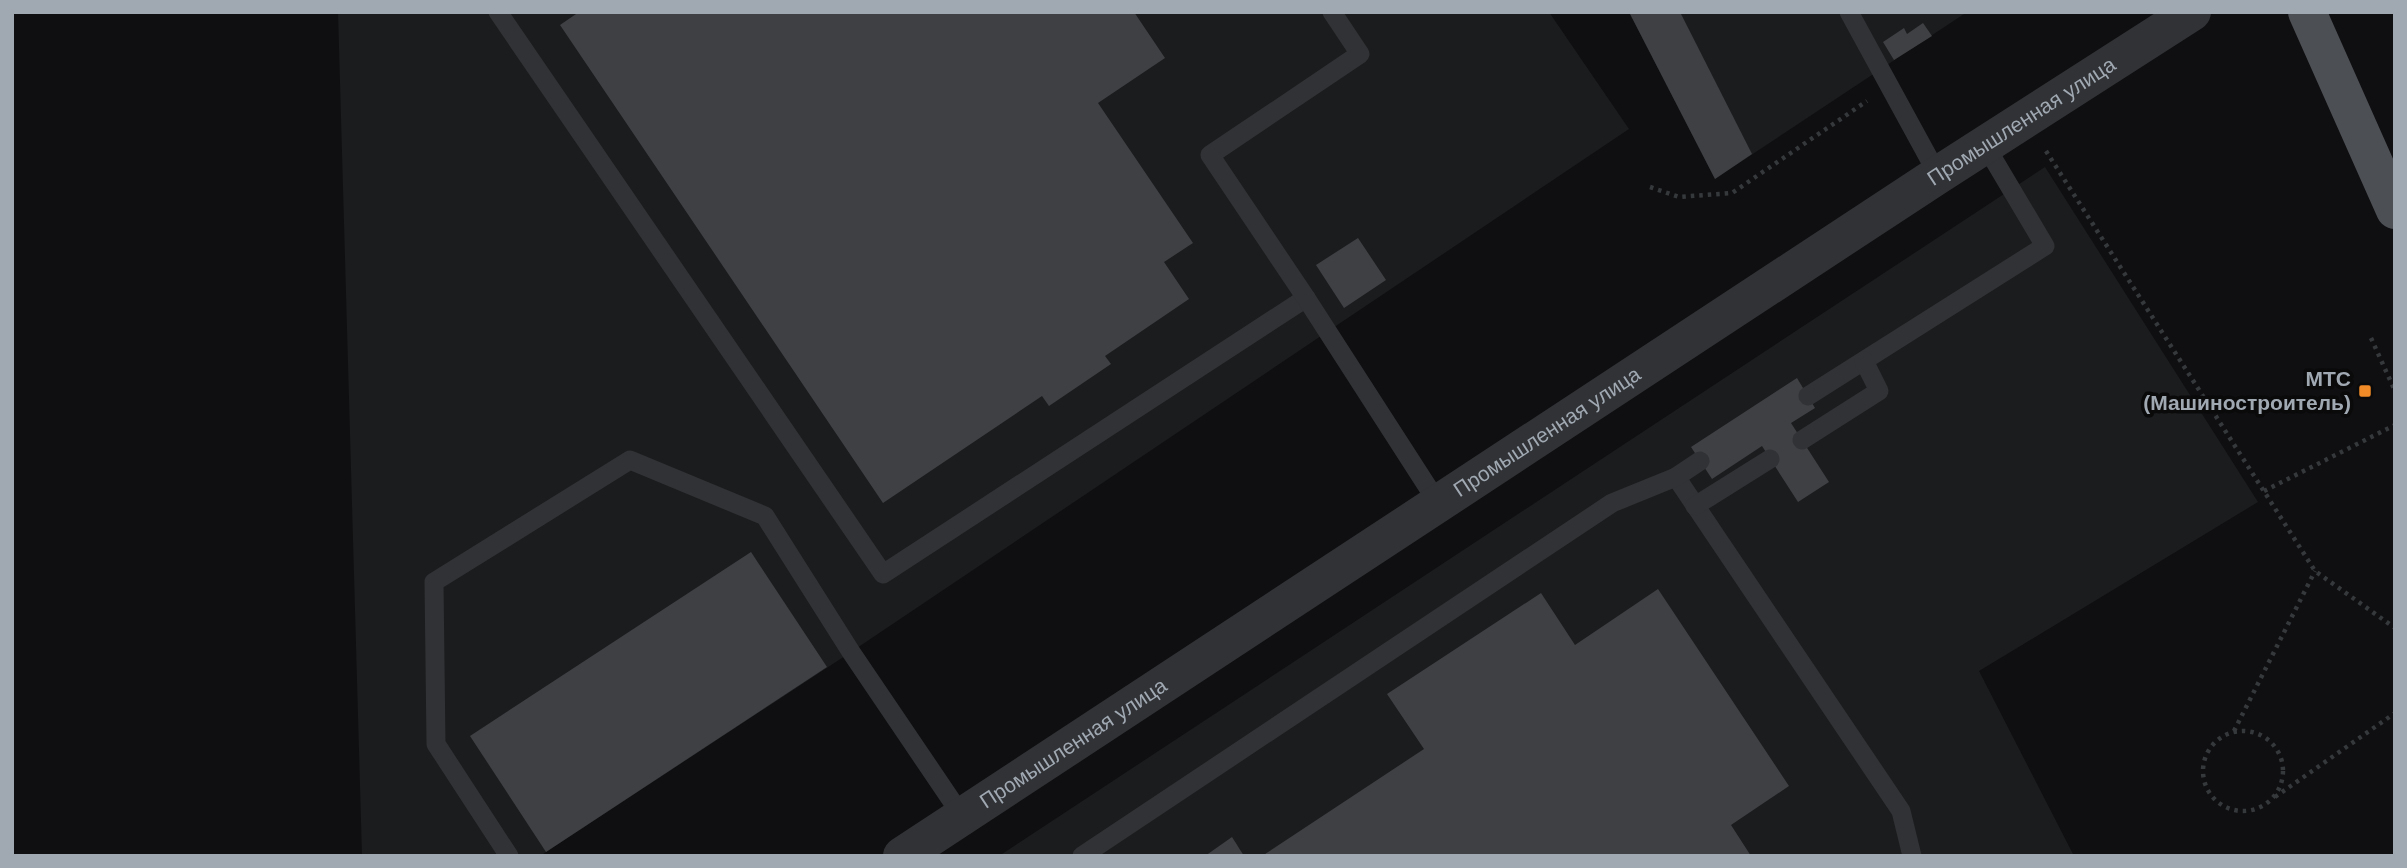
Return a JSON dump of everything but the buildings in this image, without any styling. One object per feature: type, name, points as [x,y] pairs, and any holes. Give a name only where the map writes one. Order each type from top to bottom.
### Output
[{"type":"main road","points":[[2307,12],[2395,210]]},
{"type":"street","name":"Промышленная улица","points":[[902,856],[1938,175],[2192,12]]},
{"type":"lane","points":[[498,12],[883,574],[1307,298]]},
{"type":"lane","points":[[1332,12],[1360,54],[1210,155],[1307,298],[1438,503]]},
{"type":"lane","points":[[1849,12],[1938,175]]},
{"type":"lane","points":[[1808,396],[2045,246],[1985,145]]},
{"type":"lane","points":[[1802,440],[1879,391],[1864,361]]},
{"type":"lane","points":[[1695,506],[1770,459]]},
{"type":"lane","points":[[509,856],[436,744],[434,582],[629,460],[765,516],[851,652],[962,816]]},
{"type":"lane","points":[[1082,856],[1612,503],[1676,477],[1700,461]]},
{"type":"lane","points":[[1676,477],[1901,811],[1912,856]]},
{"type":"path","points":[[1650,187],[1679,197],[1732,193],[1889,86]]},
{"type":"path","points":[[2040,141],[2315,571],[2395,628]]},
{"type":"path","points":[[2371,338],[2395,391]]},
{"type":"path","points":[[2264,491],[2395,425]]},
{"type":"path","points":[[2234,732],[2315,571]]},
{"type":"path","points":[[2270,801],[2278,790],[2283,765],[2270,742],[2260,734],[2247,731],[2221,737],[2211,746],[2203,771],[2211,796],[2233,810],[2259,808],[2270,801],[2395,713]]},
{"type":"shaded area","points":[[338,12],[1549,12],[1629,129],[851,652],[540,856],[362,856]]},
{"type":"shaded area","points":[[1629,12],[1967,12],[1715,179]]},
{"type":"shaded area","points":[[2045,167],[2258,502],[1979,671],[2074,856],[999,856]]},
{"type":"place","name":"МТС (Машиностроитель)","points":[[2365,391]]}]
